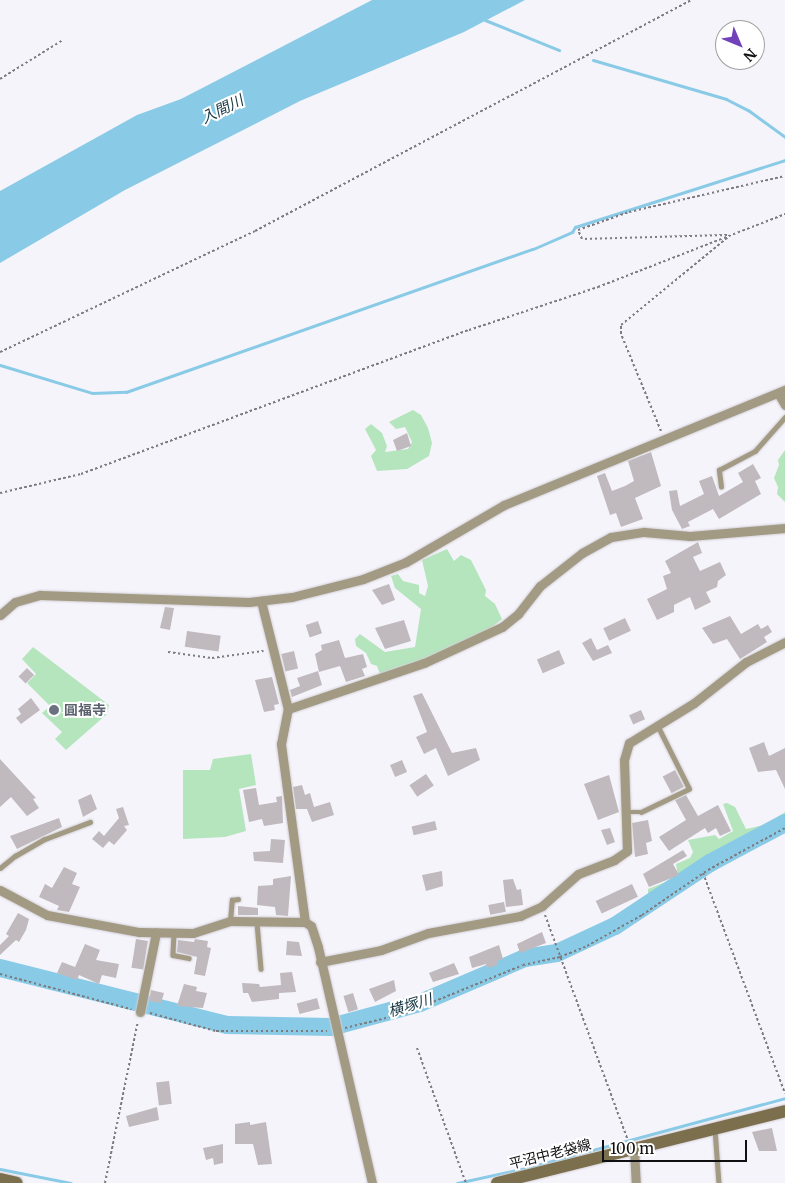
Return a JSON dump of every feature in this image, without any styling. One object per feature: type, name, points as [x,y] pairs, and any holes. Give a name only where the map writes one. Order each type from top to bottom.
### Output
[{"type":"main road","name":"平沼中老袋線","points":[[497,1183],[785,1111]]},
{"type":"main road","points":[[0,1179],[17,1183]]},
{"type":"street","points":[[0,615],[15,602],[40,595],[261,601],[330,588],[406,562],[504,505],[781,391],[785,405]]},
{"type":"street","points":[[288,710],[424,662],[489,634],[518,614],[540,586],[560,570],[596,544],[611,537],[652,532],[690,536],[785,528]]},
{"type":"street","points":[[261,601],[288,710],[281,744],[305,922],[314,932],[335,1030],[372,1183]]},
{"type":"street","points":[[320,962],[381,950],[428,933],[520,916],[542,906],[578,874],[614,860],[627,850],[624,812],[624,760],[629,743],[694,703],[746,662],[785,642]]},
{"type":"street","points":[[0,890],[47,915],[156,933],[174,934],[213,929],[230,921],[258,923],[305,922]]},
{"type":"street","points":[[140,1012],[156,933]]},
{"type":"street","points":[[633,1150],[636,1183]]},
{"type":"lane","points":[[721,487],[719,470],[755,451],[785,417]]},
{"type":"lane","points":[[624,812],[640,812],[689,789],[657,725]]},
{"type":"lane","points":[[0,868],[14,856],[45,840],[90,822]]},
{"type":"lane","points":[[230,921],[232,900],[238,899]]},
{"type":"lane","points":[[258,923],[260,970]]},
{"type":"lane","points":[[174,934],[173,956],[189,958]]},
{"type":"lane","points":[[715,1128],[720,1183]]},
{"type":"path","points":[[0,352],[255,230],[692,0]]},
{"type":"path","points":[[0,79],[63,40]]},
{"type":"path","points":[[730,235],[582,239],[578,230],[629,212],[785,176]]},
{"type":"path","points":[[0,493],[81,474],[470,330],[598,287],[785,214]]},
{"type":"path","points":[[664,440],[621,334],[621,325],[730,235]]},
{"type":"path","points":[[168,652],[212,658],[272,649]]},
{"type":"path","points":[[0,974],[140,1012],[183,1020],[216,1031],[335,1030],[406,1013],[523,965],[560,956],[616,930],[703,873],[785,828]]},
{"type":"path","points":[[703,873],[785,1093]]},
{"type":"path","points":[[542,906],[633,1150]]},
{"type":"path","points":[[106,1183],[140,1012]]},
{"type":"path","points":[[416,1048],[466,1183]]},
{"type":"green space","points":[[413,410],[421,415],[428,428],[432,443],[429,456],[407,469],[377,471],[371,456],[376,450],[365,429],[371,424],[382,433],[387,446],[385,452],[408,449],[412,442],[405,427],[396,429],[389,422]]},
{"type":"green space","points":[[785,450],[785,502],[777,494],[778,487],[774,478],[779,465],[778,460]]},
{"type":"green space","points":[[447,549],[454,561],[461,555],[471,560],[486,590],[485,596],[495,604],[502,619],[463,650],[380,674],[377,666],[371,664],[366,653],[356,646],[355,639],[360,634],[385,652],[415,647],[421,609],[395,588],[391,576],[398,574],[403,581],[419,585],[419,593],[425,596],[428,586],[422,560]]},
{"type":"green space","points":[[33,647],[109,705],[107,714],[66,750],[55,739],[62,732],[42,713],[50,706],[27,683],[36,674],[22,659]]},
{"type":"green space","points":[[251,754],[256,785],[239,789],[246,831],[225,837],[183,839],[183,770],[210,770],[213,759]]},
{"type":"green space","points":[[727,803],[735,807],[746,829],[768,824],[785,812],[785,818],[708,860],[692,880],[659,901],[648,901],[648,889],[678,877],[676,864],[690,858],[693,852],[688,840],[715,835],[719,839],[733,831],[723,804]]},
{"type":"water","name":"入間川","points":[[372,0],[525,0],[464,32],[300,101],[125,190],[0,263],[0,191],[137,115],[181,99]]},
{"type":"building","points":[[407,433],[411,446],[397,451],[393,440]]},
{"type":"building","points":[[651,452],[661,486],[635,498],[643,519],[621,527],[616,513],[610,515],[597,476],[605,473],[612,491],[625,486],[634,481],[628,461]]},
{"type":"building","points":[[753,464],[761,478],[755,481],[761,494],[719,519],[713,509],[688,522],[690,526],[682,529],[672,510],[669,491],[677,490],[680,506],[704,494],[699,481],[712,476],[719,496],[743,482],[738,473]]},
{"type":"building","points":[[698,542],[702,553],[693,557],[700,571],[720,562],[726,575],[718,581],[717,587],[706,592],[711,602],[695,610],[690,597],[674,605],[674,612],[657,620],[647,599],[667,589],[663,576],[671,573],[665,561]]},
{"type":"building","points":[[389,584],[395,600],[382,605],[372,590]]},
{"type":"building","points":[[165,607],[174,608],[170,630],[160,628]]},
{"type":"building","points":[[730,616],[741,634],[758,624],[761,629],[768,625],[772,632],[764,637],[767,642],[740,659],[727,639],[713,644],[702,628]]},
{"type":"building","points":[[625,618],[631,631],[609,641],[603,628]]},
{"type":"building","points":[[404,620],[411,641],[385,649],[375,628]]},
{"type":"building","points":[[318,621],[322,633],[310,637],[306,625]]},
{"type":"building","points":[[187,631],[221,636],[218,652],[185,647]]},
{"type":"building","points":[[591,638],[597,650],[608,645],[612,653],[593,661],[582,643]]},
{"type":"building","points":[[339,640],[345,658],[363,654],[367,667],[362,669],[365,676],[346,682],[340,666],[319,672],[315,654],[322,650],[321,645]]},
{"type":"building","points":[[559,650],[565,664],[543,673],[537,659]]},
{"type":"building","points":[[294,651],[298,669],[285,671],[281,654]]},
{"type":"building","points":[[27,668],[34,675],[26,684],[19,676]]},
{"type":"building","points":[[318,671],[322,685],[292,697],[290,690],[300,686],[297,678]]},
{"type":"building","points":[[272,677],[279,704],[274,705],[275,710],[264,712],[255,680]]},
{"type":"building","points":[[422,693],[452,753],[476,748],[480,760],[448,776],[436,748],[424,754],[416,737],[427,732],[413,696]]},
{"type":"building","points":[[31,698],[40,710],[21,724],[16,718],[21,714],[18,709]]},
{"type":"building","points":[[641,710],[645,719],[633,724],[629,715]]},
{"type":"building","points":[[764,742],[769,756],[785,748],[785,789],[776,770],[758,772],[749,748]]},
{"type":"building","points":[[0,759],[36,798],[33,799],[39,808],[27,816],[11,797],[0,807]]},
{"type":"building","points":[[402,760],[407,772],[395,777],[390,765]]},
{"type":"building","points":[[675,770],[684,787],[672,793],[663,777]]},
{"type":"building","points":[[426,774],[434,786],[417,797],[409,785]]},
{"type":"building","points":[[609,775],[619,812],[598,820],[584,784]]},
{"type":"building","points":[[302,785],[305,795],[310,793],[314,807],[330,802],[334,815],[312,822],[307,809],[296,809],[293,787]]},
{"type":"building","points":[[256,788],[259,805],[277,802],[276,797],[282,796],[283,823],[264,826],[262,819],[249,822],[243,790]]},
{"type":"building","points":[[91,794],[97,809],[83,817],[78,800]]},
{"type":"building","points":[[686,795],[698,816],[718,805],[731,831],[720,836],[716,828],[708,833],[705,828],[669,851],[659,837],[686,820],[675,800]]},
{"type":"building","points":[[123,807],[129,825],[124,826],[127,830],[114,845],[109,841],[103,848],[92,839],[99,831],[104,836],[119,818],[116,809]]},
{"type":"building","points":[[59,818],[62,827],[17,849],[10,836]]},
{"type":"building","points":[[648,820],[652,841],[646,843],[648,854],[635,857],[632,823]]},
{"type":"building","points":[[435,821],[437,830],[414,835],[412,826]]},
{"type":"building","points":[[610,828],[615,842],[607,845],[601,830]]},
{"type":"building","points":[[271,839],[285,840],[283,863],[254,861],[253,852],[270,851]]},
{"type":"building","points":[[683,850],[687,856],[673,864],[679,875],[649,887],[643,874]]},
{"type":"building","points":[[64,867],[77,873],[72,884],[80,887],[69,912],[57,910],[59,906],[39,897],[45,884],[52,888]]},
{"type":"building","points":[[442,871],[443,886],[426,891],[422,875]]},
{"type":"building","points":[[291,876],[288,916],[276,915],[275,907],[257,905],[258,886],[273,885],[273,879]]},
{"type":"building","points":[[513,879],[517,890],[521,889],[523,905],[506,907],[503,880]]},
{"type":"building","points":[[632,884],[638,897],[602,914],[596,901]]},
{"type":"building","points":[[504,902],[506,912],[490,915],[488,905]]},
{"type":"building","points":[[238,906],[258,908],[258,915],[238,915]]},
{"type":"building","points":[[18,913],[29,919],[26,930],[19,942],[16,940],[0,955],[0,945],[9,936],[6,934]]},
{"type":"building","points":[[542,932],[546,943],[520,953],[517,944]]},
{"type":"building","points":[[136,939],[148,941],[143,970],[131,968]]},
{"type":"building","points":[[195,939],[208,941],[207,947],[211,948],[205,976],[194,974],[197,957],[177,952],[178,940],[194,942]]},
{"type":"building","points":[[287,941],[299,942],[302,956],[286,955]]},
{"type":"building","points":[[85,944],[100,950],[96,960],[119,964],[116,978],[102,975],[99,984],[79,975],[77,980],[57,973],[62,962],[75,967]]},
{"type":"building","points":[[499,945],[503,959],[497,961],[498,965],[487,968],[486,964],[472,968],[469,957]]},
{"type":"building","points":[[454,963],[459,974],[433,982],[429,973]]},
{"type":"building","points":[[292,972],[296,992],[279,993],[279,999],[252,1002],[248,993],[243,993],[242,983],[259,984],[260,987],[281,985],[280,973]]},
{"type":"building","points":[[394,980],[396,991],[375,1002],[369,989]]},
{"type":"building","points":[[184,984],[197,987],[196,991],[207,993],[203,1008],[177,1006]]},
{"type":"building","points":[[151,990],[164,993],[161,1003],[149,1001]]},
{"type":"building","points":[[353,993],[358,1009],[348,1012],[343,996]]},
{"type":"building","points":[[317,998],[320,1009],[300,1014],[297,1003]]},
{"type":"building","points":[[169,1081],[172,1104],[159,1105],[156,1083]]},
{"type":"building","points":[[157,1107],[159,1120],[129,1127],[126,1116]]},
{"type":"building","points":[[250,1122],[250,1125],[266,1122],[272,1164],[258,1165],[253,1144],[235,1144],[235,1124]]},
{"type":"building","points":[[772,1128],[777,1151],[759,1151],[752,1132]]},
{"type":"building","points":[[223,1144],[223,1163],[214,1165],[213,1158],[206,1160],[203,1148]]},
{"type":"waterway","points":[[485,20],[559,50]]},
{"type":"waterway","points":[[593,60],[726,99],[748,110],[785,137]]},
{"type":"waterway","points":[[0,365],[92,393],[126,392],[533,249],[572,232],[575,227],[785,160]]},
{"type":"waterway","name":"横塚川","points":[[0,968],[227,1025],[331,1027],[420,1003],[525,958],[557,953],[615,926],[710,863],[785,823]]},
{"type":"waterway","points":[[457,1183],[526,1168],[785,1098]]},
{"type":"waterway","points":[[0,1169],[71,1183]]},
{"type":"place","name":"圓福寺","points":[[54,710]]}]
